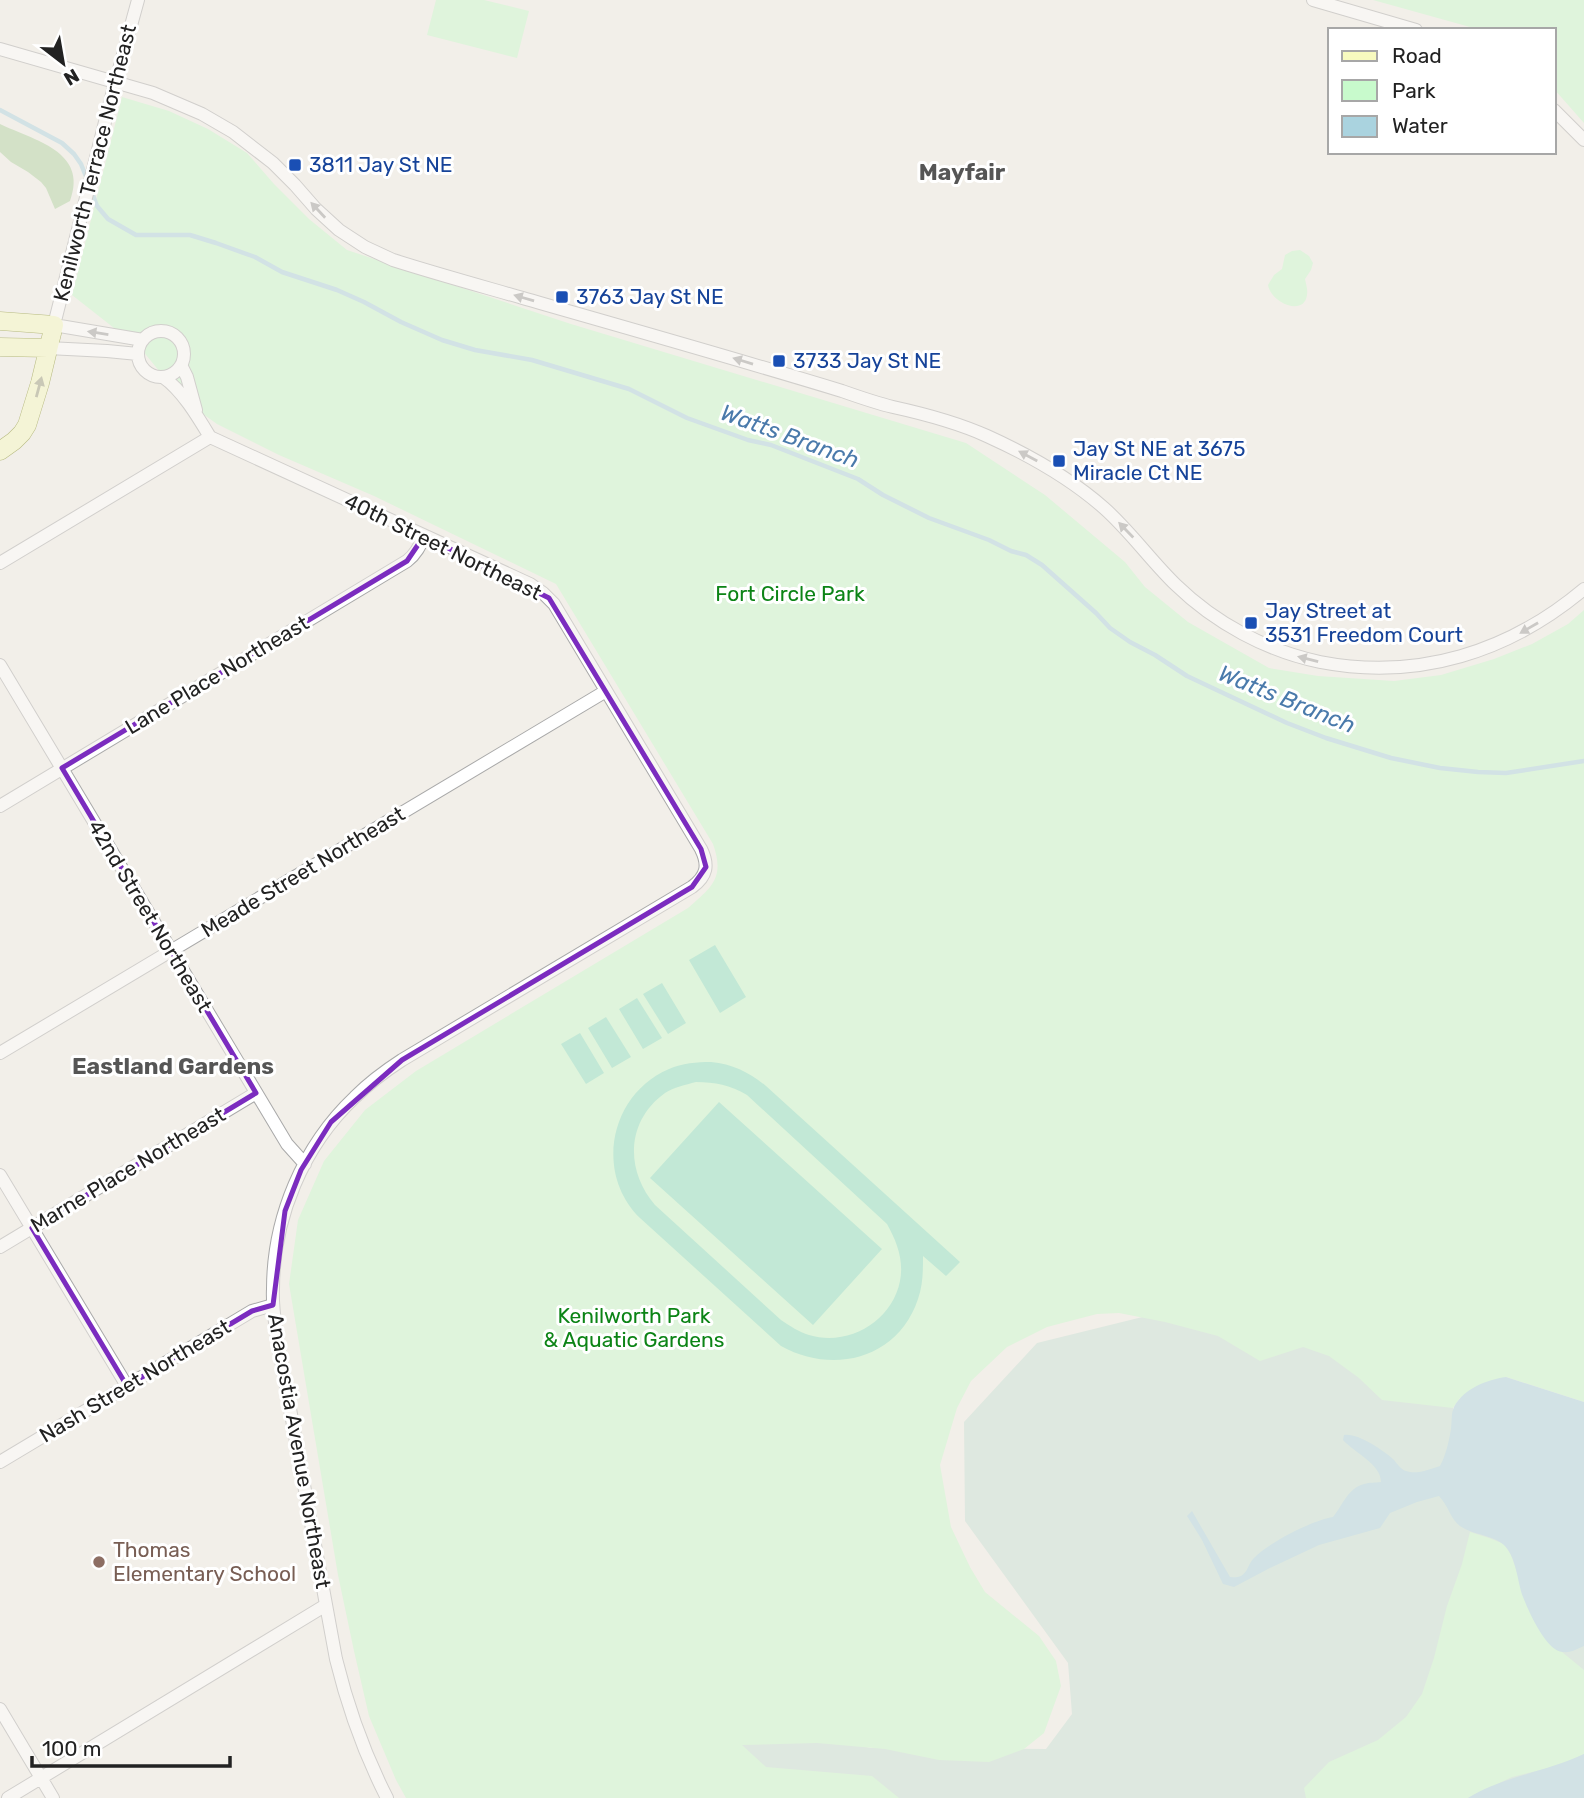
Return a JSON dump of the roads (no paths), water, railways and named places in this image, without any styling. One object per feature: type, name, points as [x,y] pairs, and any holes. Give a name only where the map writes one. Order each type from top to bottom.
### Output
[{"type":"main road","points":[[0,321],[54,325],[27,425],[14,441],[0,451]]},
{"type":"main road","points":[[0,347],[48,348]]},
{"type":"street","name":"Kenilworth Terrace Northeast","points":[[54,325],[138,0]]},
{"type":"street","points":[[1313,0],[1409,28]]},
{"type":"street","points":[[0,49],[170,99],[202,114],[233,132],[273,163],[333,225],[379,254],[428,271],[890,406],[925,413],[985,435],[1028,456],[1085,493],[1128,531],[1179,588],[1216,617],[1259,642],[1282,651],[1319,661],[1359,666],[1399,666],[1440,661],[1486,649],[1522,632],[1584,589]]},
{"type":"street","points":[[1556,112],[1584,139]]},
{"type":"street","points":[[54,325],[143,340]]},
{"type":"street","points":[[0,563],[210,437],[197,414],[170,382],[143,369],[139,362],[139,347],[143,340],[148,335],[163,331],[170,333],[181,343],[184,358],[177,371],[163,377]]},
{"type":"street","points":[[48,348],[138,354]]},
{"type":"street","points":[[181,365],[197,414]]},
{"type":"street","name":"40th Street Northeast","points":[[210,437],[530,584],[543,593],[554,604],[701,849]]},
{"type":"street","name":"Lane Place Northeast","points":[[0,806],[407,561],[414,555],[424,536]]},
{"type":"street","name":"42nd Street Northeast","points":[[0,665],[287,1144],[304,1164]]},
{"type":"street","name":"Meade Street Northeast","points":[[0,1053],[606,691]]},
{"type":"street","name":"Anacostia Avenue Northeast","points":[[387,1798],[366,1755],[349,1709],[336,1659],[279,1351],[273,1281],[278,1239],[289,1198],[304,1164],[321,1137],[343,1109],[368,1085],[390,1068],[697,884],[706,867],[701,849]]},
{"type":"street","name":"Marne Place Northeast","points":[[0,1247],[256,1093]]},
{"type":"street","points":[[0,1175],[127,1386]]},
{"type":"street","name":"Nash Street Northeast","points":[[0,1462],[252,1311],[273,1305]]},
{"type":"street","points":[[8,1798],[326,1605]]},
{"type":"street","points":[[0,1709],[53,1798]]},
{"type":"water","points":[[1506,1377],[1584,1402],[1584,1646],[1566,1652],[1550,1645],[1526,1604],[1509,1551],[1495,1539],[1460,1526],[1439,1496],[1390,1513],[1380,1528],[1319,1545],[1234,1587],[1223,1584],[1187,1516],[1192,1511],[1230,1577],[1241,1576],[1254,1558],[1269,1546],[1303,1527],[1333,1517],[1349,1493],[1358,1486],[1381,1482],[1377,1470],[1343,1440],[1344,1435],[1370,1443],[1406,1471],[1419,1472],[1440,1466],[1448,1443],[1453,1409],[1458,1400],[1477,1386]]},
{"type":"water","points":[[1584,1754],[1584,1798],[1468,1798],[1496,1784]]},
{"type":"waterway","name":"Watts Branch","points":[[0,110],[62,143],[81,164],[87,179]]},
{"type":"waterway","name":"Watts Branch","points":[[91,190],[97,206],[108,219],[136,235],[190,235],[216,243],[255,257],[282,272],[337,290],[442,340],[475,350],[532,360],[629,389],[687,418],[748,440],[771,445],[858,479],[929,518],[1026,555],[1042,565],[1110,628],[1130,642],[1187,676],[1287,723],[1326,738],[1391,758],[1478,772],[1506,773],[1584,761]]},
{"type":"place","name":"3811 Jay St NE","points":[[295,165]]},
{"type":"place","name":"3763 Jay St NE","points":[[562,297]]},
{"type":"place","name":"3733 Jay St NE","points":[[779,361]]},
{"type":"place","name":"Jay St NE at 3675 Miracle Ct NE","points":[[1059,461]]},
{"type":"place","name":"Jay Street at 3531 Freedom Court","points":[[1251,623]]},
{"type":"place","name":"Thomas Elementary School","points":[[99,1562]]},
{"type":"district","name":"Mayfair","points":[[962,172]]},
{"type":"district","name":"Eastland Gardens","points":[[173,1066]]},
{"type":"park label","name":"Fort Circle Park","points":[[790,594]]},
{"type":"park label","name":"Kenilworth Park & Aquatic Gardens","points":[[634,1328]]}]
